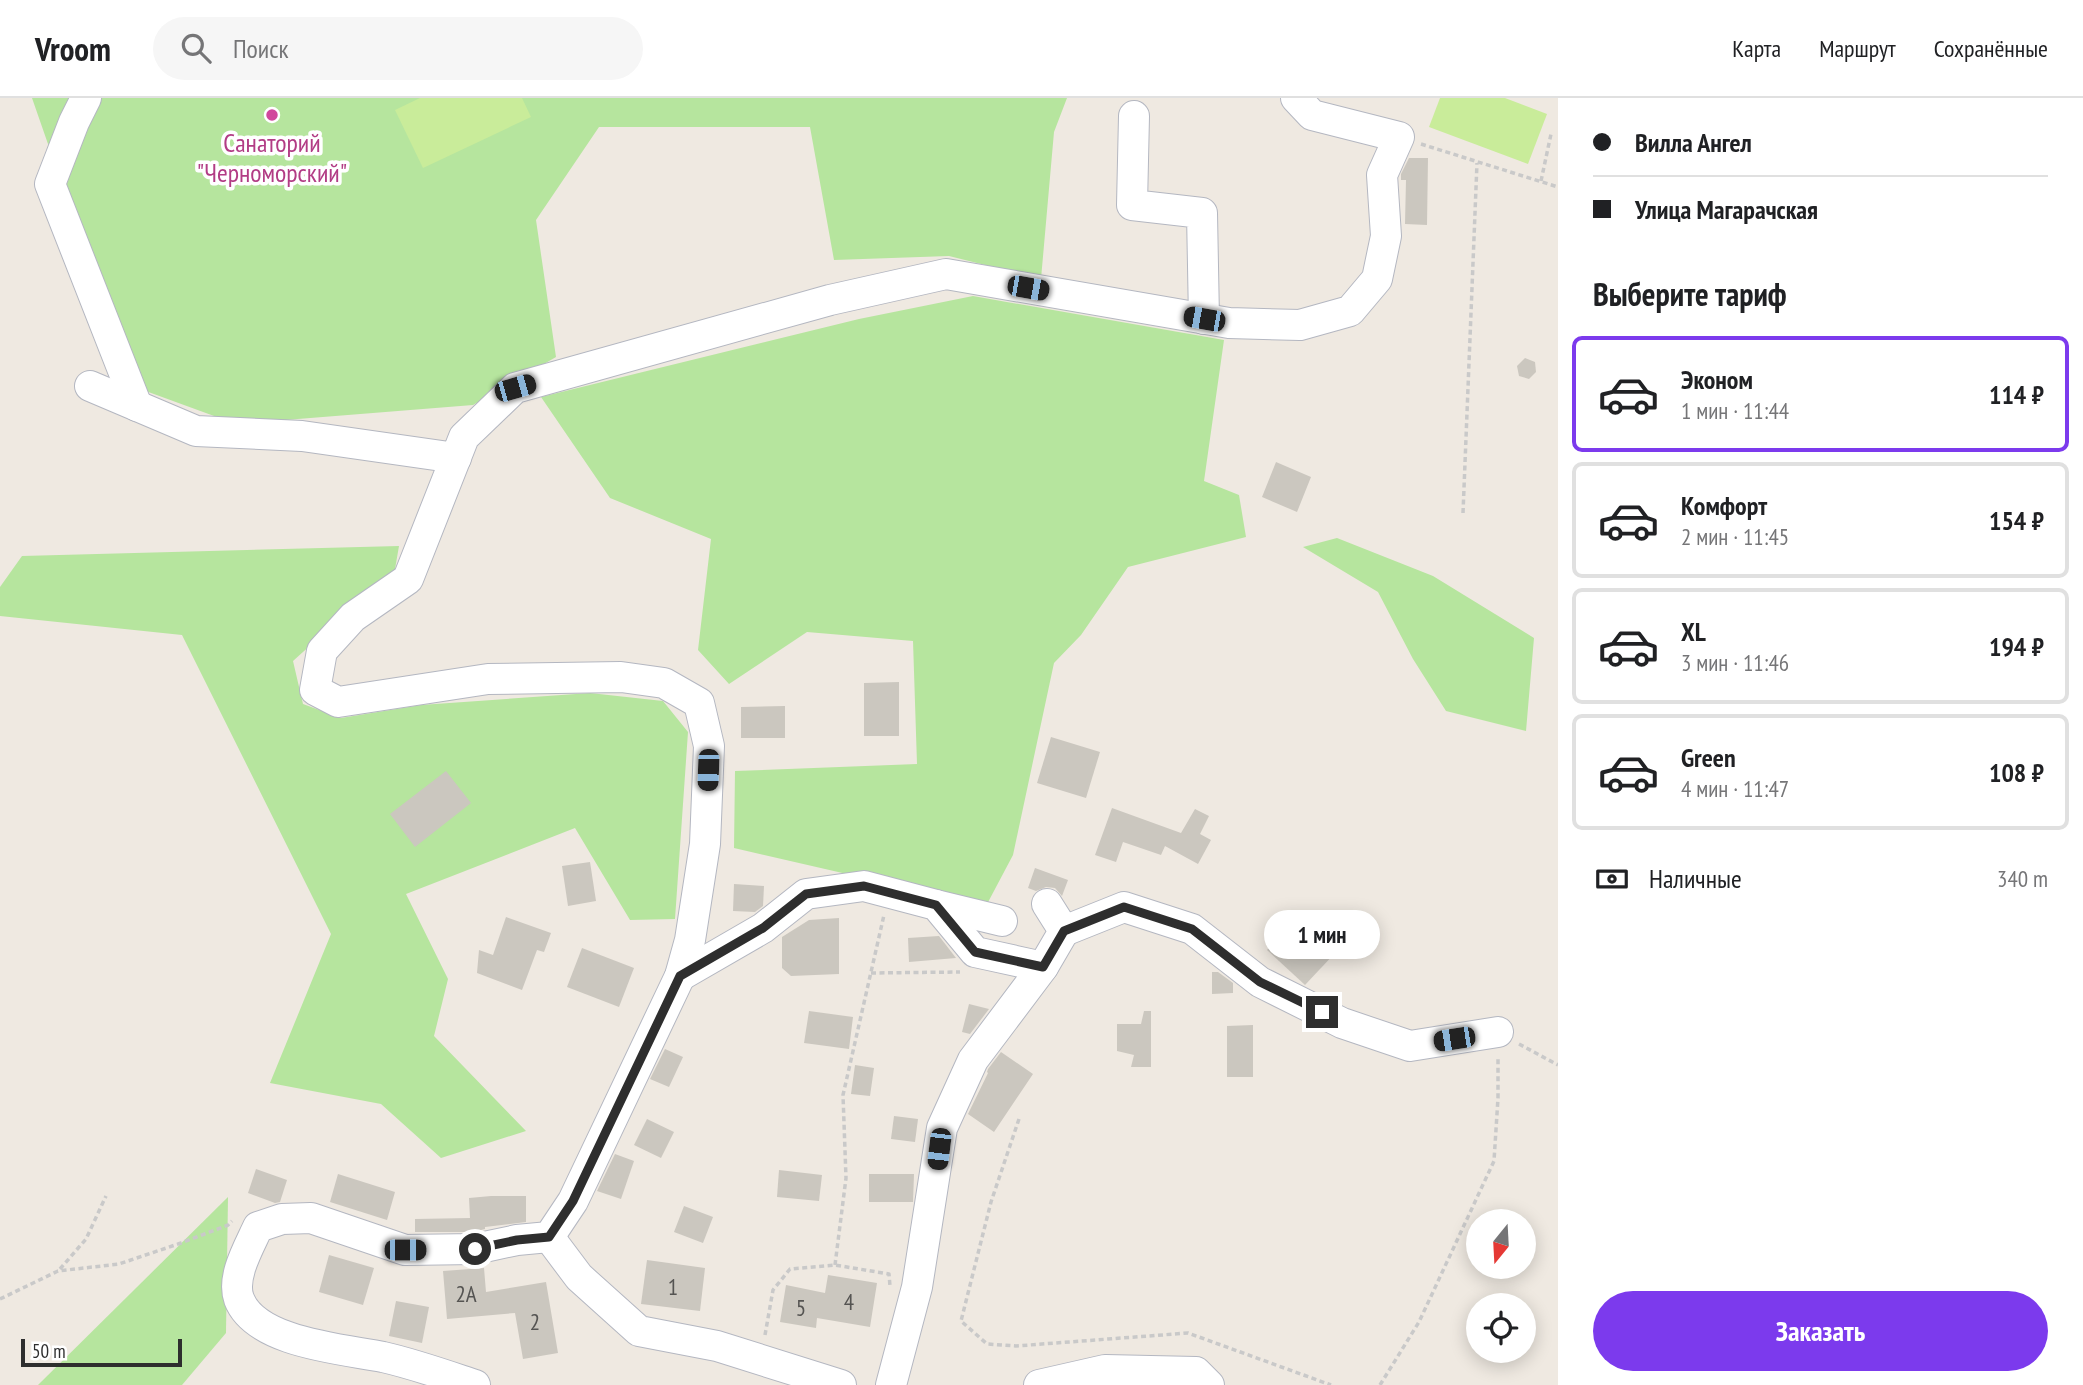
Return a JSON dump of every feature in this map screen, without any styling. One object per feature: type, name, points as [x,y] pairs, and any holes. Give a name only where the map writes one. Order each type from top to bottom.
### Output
[{"type":"street","points":[[86,98],[50,184],[137,406]]},
{"type":"street","points":[[549,1237],[573,1201],[680,976],[691,940],[705,844],[709,746],[699,703],[664,683],[621,677],[488,679],[338,702],[315,690],[321,651],[353,617],[408,579],[464,437],[515,388],[830,300],[946,274],[1229,323],[1300,325],[1350,311],[1377,279],[1386,236],[1382,175],[1399,137],[1312,115],[1296,98]]},
{"type":"street","points":[[1134,116],[1132,205],[1202,213],[1204,319]]},
{"type":"street","points":[[90,386],[196,431],[302,436],[456,458]]},
{"type":"street","points":[[680,976],[763,928],[806,894],[864,886],[1002,921]]},
{"type":"street","points":[[1047,904],[1064,931]]},
{"type":"street","points":[[936,905],[975,952],[1043,967]]},
{"type":"street","points":[[891,1385],[917,1287],[942,1128],[973,1060],[1043,967],[1064,931],[1124,907],[1192,929],[1260,982],[1342,1023],[1410,1046],[1497,1032]]},
{"type":"street","points":[[475,1385],[394,1360],[294,1339],[251,1317],[239,1297],[238,1279],[258,1227],[282,1219],[311,1218],[405,1250],[475,1249],[517,1240],[549,1237]]},
{"type":"street","points":[[549,1237],[579,1277],[639,1331],[717,1346],[841,1385]]},
{"type":"street","points":[[1039,1385],[1105,1370],[1196,1372],[1209,1385]]},
{"type":"path","points":[[1541,181],[1551,134]]},
{"type":"path","points":[[1399,137],[1558,187]]},
{"type":"path","points":[[1463,513],[1477,163]]},
{"type":"path","points":[[835,1265],[846,1178],[843,1096],[889,892]]},
{"type":"path","points":[[871,973],[960,972],[975,952]]},
{"type":"path","points":[[1380,1385],[1419,1322],[1494,1161],[1498,1098],[1497,1032],[1558,1065]]},
{"type":"path","points":[[1019,1119],[991,1202],[961,1321],[987,1344],[1016,1346],[1188,1333],[1331,1385]]},
{"type":"path","points":[[58,1271],[86,1239],[106,1196]]},
{"type":"path","points":[[0,1299],[58,1271],[119,1264],[169,1248],[228,1225],[246,1209],[258,1227]]},
{"type":"path","points":[[761,1360],[773,1290],[790,1269],[835,1265],[889,1274]]},
{"type":"green space","points":[[32,98],[1067,98],[1054,132],[1041,279],[949,256],[834,260],[810,127],[599,127],[536,220],[556,357],[473,405],[236,424],[121,382],[95,279]]},
{"type":"green space","points":[[420,98],[522,98],[531,117],[423,168],[395,110]]},
{"type":"green space","points":[[1440,98],[1505,98],[1547,114],[1528,164],[1429,127]]},
{"type":"green space","points":[[973,296],[1224,340],[1204,481],[1239,495],[1246,537],[1128,567],[1081,635],[1054,663],[1013,855],[986,906],[734,848],[735,771],[917,764],[913,641],[807,632],[729,684],[698,650],[711,539],[610,498],[541,397],[859,319]]},
{"type":"green space","points":[[1337,538],[1433,576],[1534,638],[1526,731],[1446,711],[1413,659],[1378,592],[1303,547]]},
{"type":"green space","points":[[399,546],[395,569],[293,661],[303,704],[341,718],[421,705],[590,693],[663,701],[688,732],[675,919],[630,920],[575,828],[406,894],[448,979],[434,1036],[526,1131],[441,1158],[381,1104],[270,1083],[331,934],[182,635],[0,616],[0,587],[22,556]]},
{"type":"green space","points":[[228,1197],[226,1333],[182,1385],[38,1385]]},
{"type":"building","points":[[1409,158],[1428,158],[1427,225],[1405,224],[1406,180],[1401,180],[1401,174]]},
{"type":"building","points":[[1525,358],[1535,362],[1536,372],[1529,379],[1519,376],[1517,366]]},
{"type":"building","points":[[1276,462],[1311,477],[1297,512],[1262,497]]},
{"type":"building","points":[[899,682],[899,736],[864,736],[864,683]]},
{"type":"building","points":[[785,706],[785,738],[741,738],[741,707]]},
{"type":"building","points":[[1051,737],[1100,752],[1086,798],[1037,783]]},
{"type":"building","points":[[446,771],[471,803],[415,847],[390,814]]},
{"type":"building","points":[[1112,808],[1181,833],[1195,809],[1209,816],[1200,834],[1211,840],[1198,864],[1165,846],[1161,855],[1123,842],[1116,862],[1095,855]]},
{"type":"building","points":[[590,862],[596,901],[568,906],[562,866]]},
{"type":"building","points":[[1035,868],[1068,880],[1062,896],[1055,888],[1046,887],[1036,891],[1028,888]]},
{"type":"building","points":[[734,884],[764,886],[763,906],[755,912],[733,911]]},
{"type":"building","points":[[506,917],[551,933],[544,952],[537,950],[522,990],[477,973],[479,950],[493,955]]},
{"type":"building","points":[[1299,917],[1336,952],[1305,985],[1267,950]]},
{"type":"building","points":[[839,918],[839,974],[791,976],[782,968],[782,937],[809,920]]},
{"type":"building","points":[[939,936],[956,958],[909,962],[908,938]]},
{"type":"building","points":[[582,948],[634,968],[619,1007],[567,987]]},
{"type":"building","points":[[1212,972],[1218,972],[1233,983],[1233,993],[1212,994]]},
{"type":"building","points":[[969,1004],[989,1009],[970,1034],[962,1032]]},
{"type":"building","points":[[809,1011],[853,1017],[849,1049],[804,1043]]},
{"type":"building","points":[[1144,1011],[1151,1011],[1151,1067],[1131,1067],[1134,1055],[1117,1051],[1117,1024],[1141,1024]]},
{"type":"building","points":[[1253,1025],[1253,1077],[1227,1077],[1227,1026]]},
{"type":"building","points":[[665,1049],[683,1057],[669,1087],[650,1079]]},
{"type":"building","points":[[1001,1052],[1033,1074],[994,1132],[968,1114],[988,1069]]},
{"type":"building","points":[[855,1065],[874,1068],[870,1096],[851,1094]]},
{"type":"building","points":[[894,1116],[918,1119],[915,1142],[891,1139]]},
{"type":"building","points":[[647,1119],[674,1132],[661,1158],[634,1145]]},
{"type":"building","points":[[615,1154],[634,1161],[621,1199],[597,1191]]},
{"type":"building","points":[[256,1169],[287,1180],[280,1202],[275,1203],[248,1193]]},
{"type":"building","points":[[779,1170],[822,1175],[819,1201],[777,1197]]},
{"type":"building","points":[[338,1174],[395,1192],[387,1220],[330,1202]]},
{"type":"building","points":[[869,1174],[914,1174],[913,1202],[869,1202]]},
{"type":"building","points":[[526,1196],[526,1222],[485,1227],[473,1232],[415,1232],[415,1219],[470,1218],[469,1198]]},
{"type":"building","points":[[684,1206],[713,1217],[703,1243],[674,1232]]},
{"type":"building","points":[[329,1255],[374,1268],[363,1305],[319,1292]]},
{"type":"building","points":[[647,1260],[705,1268],[700,1311],[641,1304]]},
{"type":"building","points":[[484,1268],[486,1292],[546,1282],[558,1353],[523,1359],[515,1313],[447,1319],[443,1271]]},
{"type":"building","points":[[828,1275],[877,1283],[870,1327],[817,1318],[816,1328],[780,1322],[786,1285],[825,1293]]},
{"type":"building","points":[[396,1301],[429,1307],[422,1343],[389,1336]]},
{"type":"place","name":"Санаторий \"Черноморский\"","points":[[272,115]]},
{"type":"route","points":[[475,1249],[517,1240],[549,1237],[573,1201],[680,976],[763,928],[806,894],[864,886],[936,905],[975,952],[1043,967],[1064,931],[1124,907],[1192,929],[1260,982],[1322,1012]]}]
